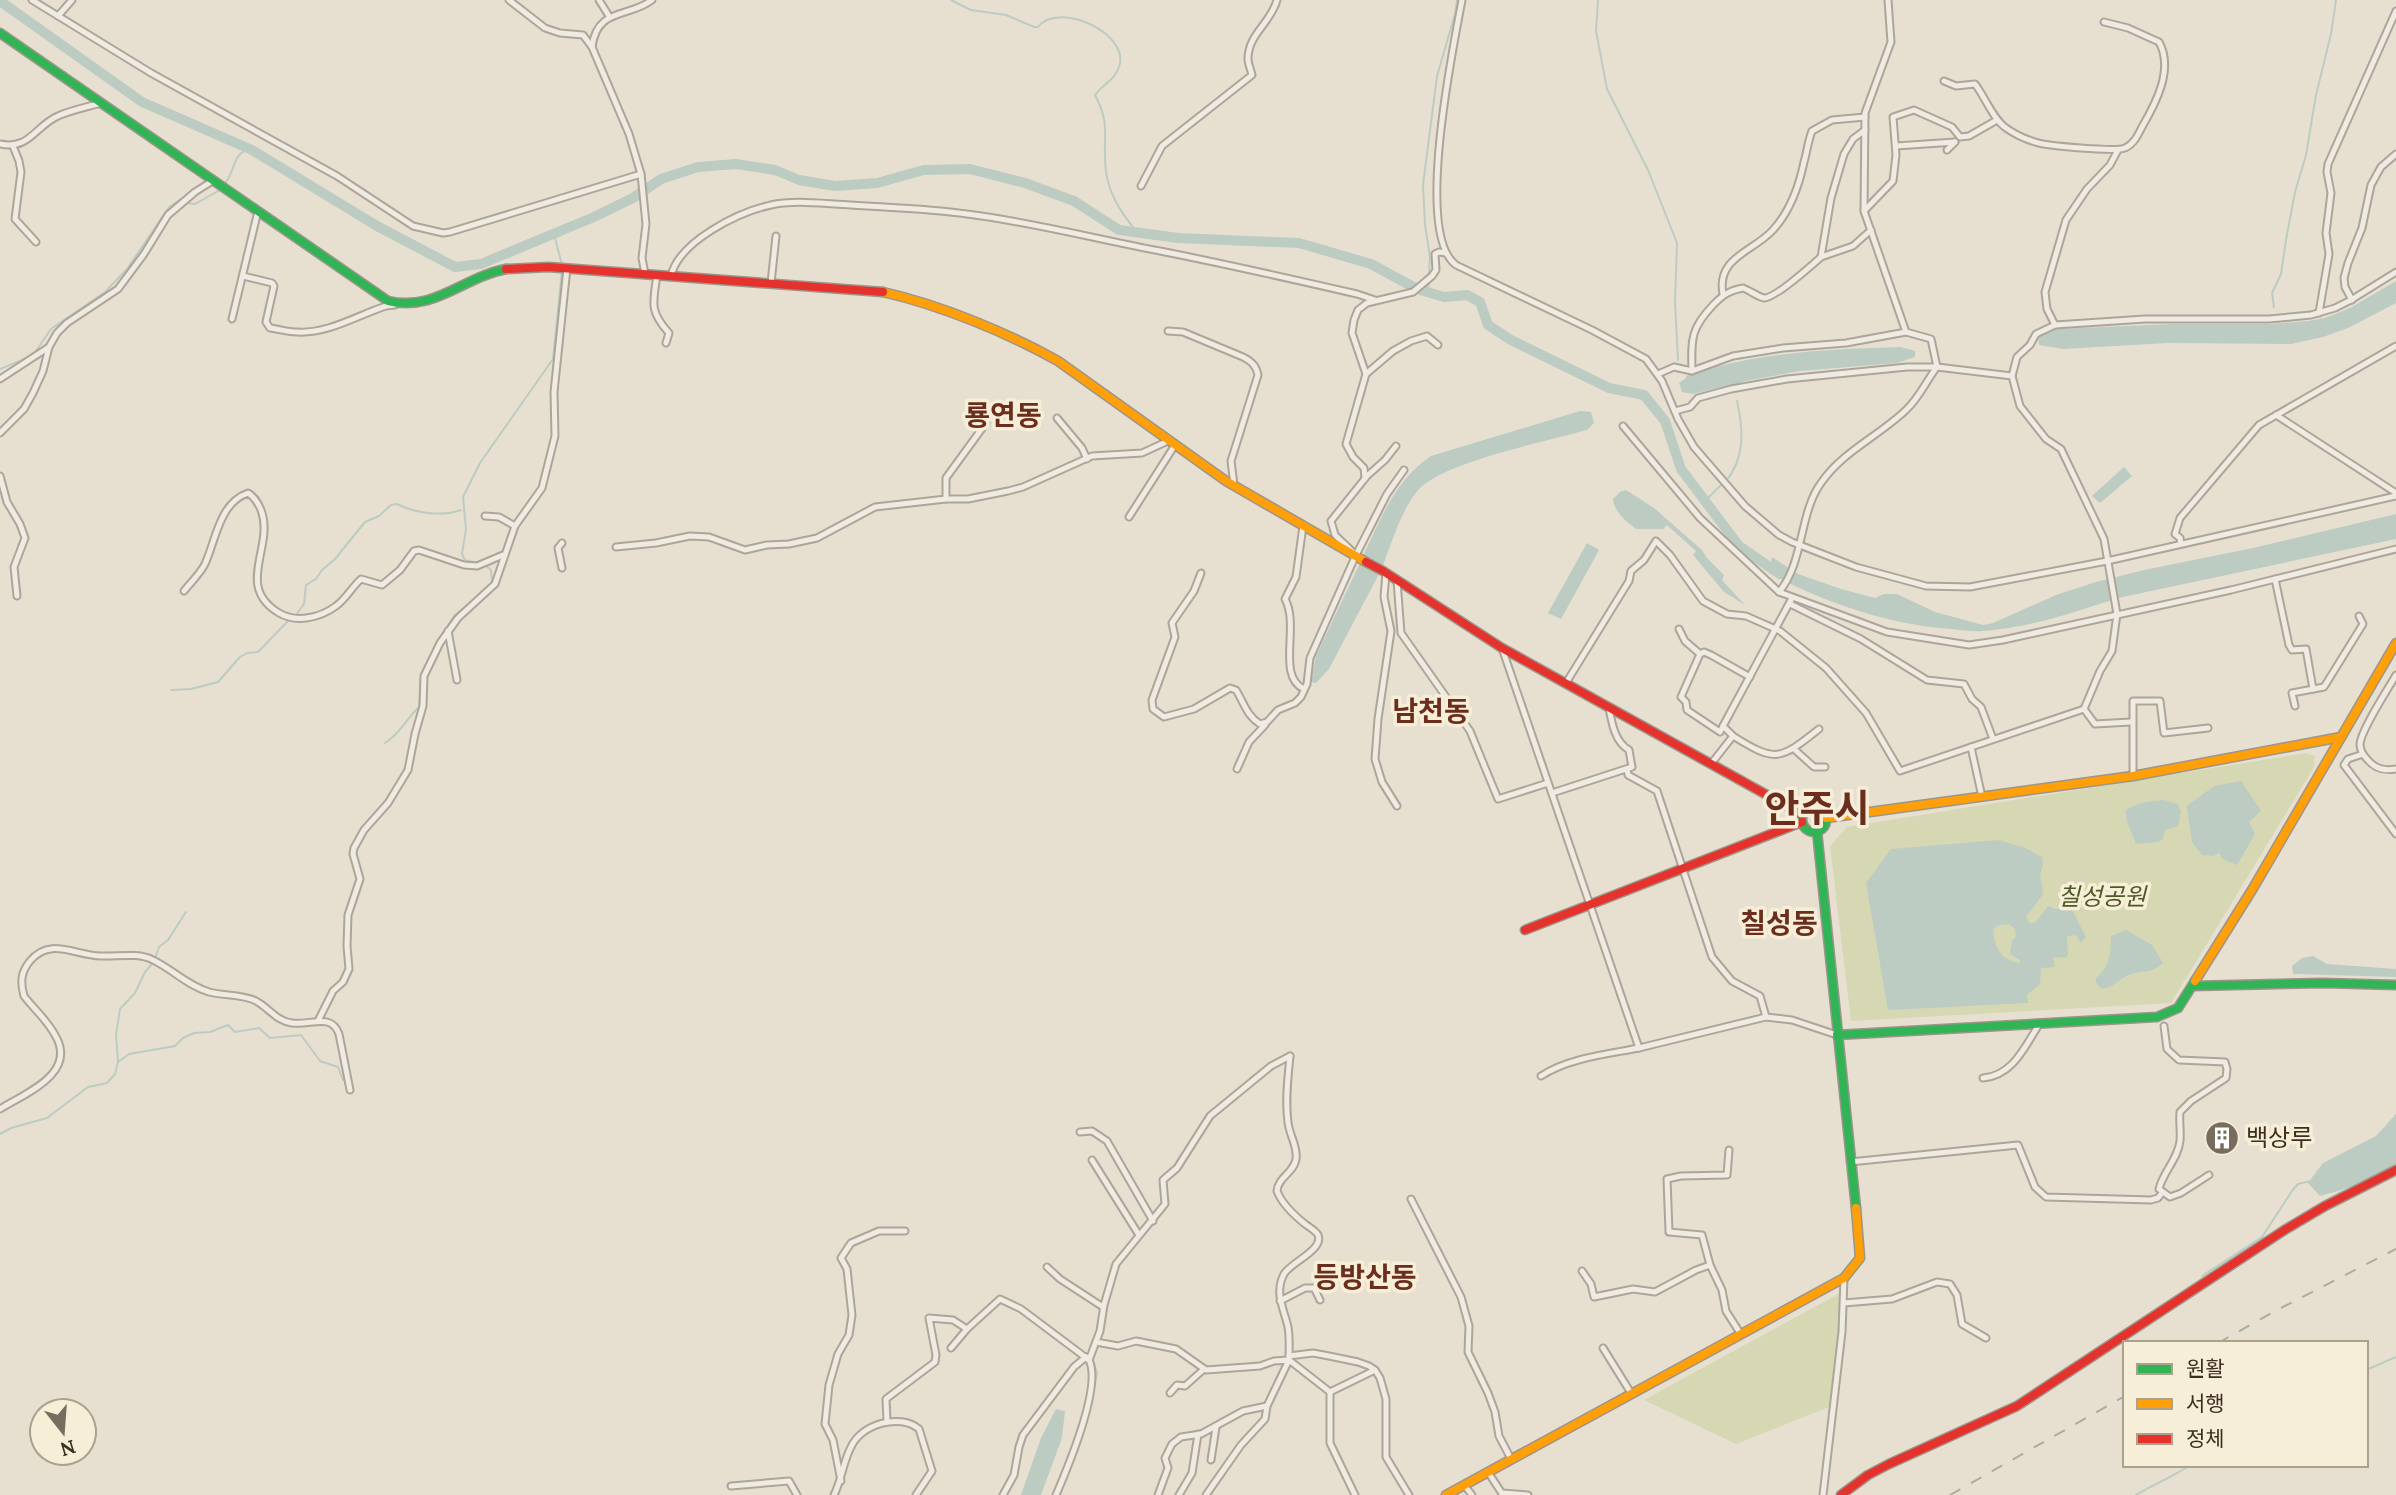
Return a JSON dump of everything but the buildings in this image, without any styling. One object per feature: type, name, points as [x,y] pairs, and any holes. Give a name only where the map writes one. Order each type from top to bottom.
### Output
[{"type":"main road","points":[[0,33],[398,305],[408,306],[429,301],[499,271],[530,266],[771,283],[883,292],[920,301],[1048,354],[1234,485],[1384,572],[1502,648],[1711,764],[1803,819],[1809,831],[1817,831],[1825,825],[1826,818],[1822,811],[1809,809],[1803,819],[1525,930]]},
{"type":"main road","points":[[1837,1035],[2163,1016],[2178,1008],[2252,890],[2396,643]]},
{"type":"main road","points":[[1826,818],[2133,776],[2341,737]]},
{"type":"main road","points":[[1446,1495],[1844,1278],[1855,1268],[1860,1258],[1817,831]]},
{"type":"main road","points":[[2193,986],[2323,983],[2396,985]]},
{"type":"main road","points":[[1841,1495],[1868,1475],[1889,1464],[2018,1406],[2292,1226],[2396,1170]]},
{"type":"street","points":[[32,0],[151,74],[321,166],[419,229],[450,232],[641,176]]},
{"type":"street","points":[[58,16],[72,0]]},
{"type":"street","points":[[509,0],[545,28],[560,33],[583,35],[593,47],[629,134],[641,176],[646,225],[642,258],[645,274]]},
{"type":"street","points":[[599,0],[610,16]]},
{"type":"street","points":[[593,47],[596,34],[610,16],[640,7],[652,0]]},
{"type":"street","points":[[1141,186],[1162,146],[1252,75],[1248,59],[1251,42],[1269,19],[1277,0]]},
{"type":"street","points":[[1462,0],[1437,177],[1439,230],[1446,253],[1456,265],[1646,359],[1658,374],[1694,447],[1745,506],[1779,535],[1800,547],[1856,567],[1926,586],[1970,587],[2108,564],[2181,544],[2396,494]]},
{"type":"street","points":[[1888,0],[1891,42],[1865,117],[1864,211],[1906,332]]},
{"type":"street","points":[[2319,313],[2329,254],[2326,233],[2331,193],[2328,164],[2396,11]]},
{"type":"street","points":[[1944,81],[1956,86],[1975,84],[1997,120],[2010,130],[2037,143],[2118,150],[2132,144],[2158,96],[2164,53],[2159,42],[2128,28],[2105,22]]},
{"type":"street","points":[[0,144],[13,146],[25,141],[59,116],[101,103]]},
{"type":"street","points":[[1864,211],[1893,181],[1896,146],[1893,117],[1914,110],[1952,127],[1960,137]]},
{"type":"street","points":[[1723,295],[1722,283],[1727,266],[1772,232],[1798,188],[1812,131],[1832,120],[1865,117]]},
{"type":"street","points":[[1947,150],[1960,137],[1997,120]]},
{"type":"street","points":[[1821,257],[1831,198],[1844,154],[1853,139],[1865,130]]},
{"type":"street","points":[[1896,146],[1955,142]]},
{"type":"street","points":[[13,146],[21,172],[15,219],[36,242]]},
{"type":"street","points":[[2054,325],[2047,309],[2045,292],[2066,220],[2087,189],[2110,165],[2118,150]]},
{"type":"street","points":[[2352,300],[2345,287],[2344,278],[2362,228],[2371,186],[2381,167],[2396,154]]},
{"type":"street","points":[[0,433],[24,409],[43,371],[49,347],[57,333],[67,323],[118,289],[176,207],[214,180]]},
{"type":"street","points":[[671,276],[680,256],[706,233],[771,205],[799,203],[909,208],[1011,220],[1230,265],[1376,300]]},
{"type":"street","points":[[232,319],[258,211]]},
{"type":"street","points":[[1692,371],[1691,344],[1699,318],[1723,295],[1743,288],[1765,298],[1769,297],[1821,257],[1853,246],[1871,230]]},
{"type":"street","points":[[771,283],[776,236]]},
{"type":"street","points":[[1367,374],[1352,329],[1361,306],[1412,292],[1436,270],[1435,254],[1446,253]]},
{"type":"street","points":[[318,1021],[333,991],[347,977],[349,969],[346,946],[348,915],[360,879],[353,854],[354,848],[408,771],[423,706],[424,676],[447,632],[467,609],[495,584],[515,526],[542,488],[555,436],[554,392],[563,268]]},
{"type":"street","points":[[1566,683],[1629,581],[1631,571],[1644,560],[1656,541],[1670,555],[1703,601],[1727,614],[1746,616],[1777,629],[1826,668],[1866,713],[1900,771],[2084,709],[2100,671],[2112,651],[2117,612],[2104,539],[2061,449],[2046,439],[2020,405],[2012,376],[2017,357],[2030,345],[2036,334],[2054,325],[2145,319],[2269,319],[2319,313],[2352,300],[2396,272]]},
{"type":"street","points":[[657,275],[653,302],[657,319],[669,333],[666,344]]},
{"type":"street","points":[[243,276],[272,283],[274,286],[267,322],[270,328],[311,332],[335,326],[386,306],[398,305]]},
{"type":"street","points":[[1168,331],[1183,332],[1242,357],[1251,361],[1257,369],[1258,375],[1231,461],[1234,485]]},
{"type":"street","points":[[1658,374],[1674,367],[1692,371],[1733,356],[1783,348],[1846,343],[1906,332],[1931,339],[1937,367],[1925,388],[1904,412],[1843,458],[1817,489],[1800,547],[1780,590]]},
{"type":"street","points":[[1365,478],[1364,468],[1353,457],[1346,444],[1367,374],[1380,361],[1411,341],[1427,336],[1438,345]]},
{"type":"street","points":[[2181,544],[2180,538],[2175,534],[2180,518],[2259,425],[2396,346]]},
{"type":"street","points":[[0,379],[49,347]]},
{"type":"street","points":[[1675,411],[1690,407],[1698,398],[1787,379],[1907,367],[1937,367],[2012,376]]},
{"type":"street","points":[[2276,415],[2396,494]]},
{"type":"street","points":[[1057,418],[1087,458]]},
{"type":"street","points":[[946,499],[946,478],[986,423]]},
{"type":"street","points":[[1623,426],[1700,518],[1791,601],[1861,639],[1927,680],[1964,684],[1972,699],[1981,707],[1993,739]]},
{"type":"street","points":[[615,547],[690,536],[709,537],[745,550],[780,545],[817,538],[876,507],[968,499],[1023,487],[1087,458],[1142,453],[1171,443]]},
{"type":"street","points":[[1129,517],[1171,443]]},
{"type":"street","points":[[1357,557],[1335,535],[1331,521],[1365,478],[1396,446]]},
{"type":"street","points":[[1237,769],[1249,742],[1278,710],[1298,701],[1307,684],[1310,658],[1387,494],[1404,470]]},
{"type":"street","points":[[0,476],[7,502],[25,538],[14,567],[17,596]]},
{"type":"street","points":[[184,591],[206,562],[223,515],[241,496],[248,493],[254,496],[259,505],[265,530],[264,543],[257,561],[260,594],[269,606],[283,615],[296,618],[318,615],[335,606],[361,579],[382,585],[400,570],[414,551],[419,550],[464,565],[477,566],[503,555]]},
{"type":"street","points":[[485,516],[499,517],[515,526]]},
{"type":"street","points":[[1303,526],[1296,576],[1285,599],[1289,607],[1292,633],[1289,671],[1296,685],[1304,689]]},
{"type":"street","points":[[562,542],[558,548],[562,568]]},
{"type":"street","points":[[1791,601],[1887,632],[1969,645],[2003,640],[2117,612],[2275,579],[2396,549]]},
{"type":"street","points":[[1384,572],[1384,597],[1391,631],[1375,759],[1382,782],[1396,806]]},
{"type":"street","points":[[1201,573],[1194,591],[1172,623],[1175,637],[1152,700],[1153,709],[1164,717],[1186,713],[1230,688],[1239,694],[1255,721],[1260,724],[1267,722]]},
{"type":"street","points":[[2275,579],[2288,645],[2292,650],[2306,649],[2313,689]]},
{"type":"street","points":[[1397,580],[1401,633],[1470,731],[1498,799],[1548,783]]},
{"type":"street","points":[[1700,654],[1681,697],[1686,702],[1687,710],[1720,732],[1791,601]]},
{"type":"street","points":[[2295,706],[2292,693],[2324,687],[2363,624],[2359,616]]},
{"type":"street","points":[[1679,629],[1685,641],[1700,654]]},
{"type":"street","points":[[1391,631],[1401,633]]},
{"type":"street","points":[[447,632],[457,680]]},
{"type":"street","points":[[1502,648],[1639,1048]]},
{"type":"street","points":[[1700,654],[1704,652],[1711,655],[1750,677]]},
{"type":"street","points":[[2396,675],[2362,737],[2360,746],[2362,754],[2376,768],[2386,771],[2396,769]]},
{"type":"street","points":[[2133,776],[2133,701],[2160,701],[2164,733],[2208,728]]},
{"type":"street","points":[[1552,793],[1632,767],[1629,750],[1622,746],[1612,726],[1609,706]]},
{"type":"street","points":[[2084,709],[2095,724],[2131,722]]},
{"type":"street","points":[[1723,726],[1733,736],[1768,755],[1794,749],[1819,729]]},
{"type":"street","points":[[1711,764],[1733,736]]},
{"type":"street","points":[[1971,747],[1982,797]]},
{"type":"street","points":[[1794,749],[1814,766],[1825,767]]},
{"type":"street","points":[[2362,754],[2347,759],[2344,765],[2396,834]]},
{"type":"street","points":[[1627,769],[1628,775],[1657,792],[1712,957],[1732,981],[1760,996],[1766,1017]]},
{"type":"street","points":[[0,1109],[50,1077],[61,1062],[61,1048],[57,1037],[27,1000],[22,989],[23,971],[39,951],[45,949],[66,949],[95,956],[144,956],[206,991],[255,1001],[284,1021],[300,1024],[324,1020],[337,1027],[350,1090]]},
{"type":"street","points":[[1541,1076],[1551,1069],[1766,1017],[1792,1020],[1837,1035]]},
{"type":"street","points":[[1983,1078],[2004,1072],[2017,1059],[2040,1023]]},
{"type":"street","points":[[2164,1026],[2167,1049],[2179,1059],[2225,1062],[2227,1069],[2226,1078],[2191,1101],[2180,1112],[2180,1142],[2174,1159],[2162,1177],[2160,1189],[2170,1197],[2209,1175]]},
{"type":"street","points":[[1003,1495],[1014,1475],[1018,1447],[1023,1436],[1074,1367],[1087,1358],[1097,1342],[1103,1307],[1116,1264],[1165,1204],[1163,1180],[1177,1168],[1206,1120],[1271,1066],[1290,1056],[1287,1110],[1296,1149],[1296,1162],[1290,1173],[1280,1181],[1277,1191],[1298,1218],[1315,1232],[1318,1241],[1311,1252],[1285,1272],[1280,1287],[1280,1301],[1288,1325],[1289,1358],[1267,1406],[1265,1419],[1241,1445],[1206,1495]]},
{"type":"street","points":[[1080,1132],[1091,1131],[1107,1141],[1153,1221]]},
{"type":"street","points":[[1850,1162],[2018,1145],[2035,1187],[2046,1197],[2151,1200],[2162,1193]]},
{"type":"street","points":[[1729,1150],[1727,1175],[1667,1179],[1669,1232],[1702,1234],[1710,1265],[1722,1290],[1726,1311],[1740,1333]]},
{"type":"street","points":[[1092,1160],[1139,1235]]},
{"type":"street","points":[[1411,1199],[1461,1297],[1469,1326],[1468,1352],[1488,1393],[1499,1436],[1511,1459]]},
{"type":"street","points":[[841,1481],[833,1440],[825,1424],[829,1385],[838,1354],[849,1335],[852,1315],[847,1269],[841,1258],[851,1243],[879,1231],[905,1231]]},
{"type":"street","points":[[1582,1271],[1591,1284],[1594,1297],[1633,1289],[1655,1292],[1710,1265]]},
{"type":"street","points":[[1047,1267],[1059,1279],[1103,1307]]},
{"type":"street","points":[[1823,1495],[1844,1303],[1844,1278]]},
{"type":"street","points":[[1844,1303],[1892,1299],[1937,1282],[1950,1284],[1957,1295],[1962,1324],[1986,1338]]},
{"type":"street","points":[[1280,1301],[1308,1286],[1314,1288],[1320,1300]]},
{"type":"street","points":[[951,1348],[1000,1298],[1021,1309],[1087,1358],[1094,1373],[1091,1397],[1056,1495]]},
{"type":"street","points":[[887,1422],[886,1399],[935,1362],[929,1318],[953,1320],[967,1329]]},
{"type":"street","points":[[1097,1342],[1118,1346],[1136,1340],[1177,1349],[1204,1369]]},
{"type":"street","points":[[1603,1348],[1631,1393]]},
{"type":"street","points":[[1170,1394],[1177,1385],[1185,1386],[1204,1369],[1259,1366],[1313,1353],[1358,1362],[1375,1370],[1380,1378],[1386,1399],[1385,1457],[1409,1495]]},
{"type":"street","points":[[1289,1358],[1330,1392]]},
{"type":"street","points":[[1330,1392],[1375,1370]]},
{"type":"street","points":[[1330,1392],[1330,1443],[1355,1495]]},
{"type":"street","points":[[1158,1495],[1168,1468],[1165,1458],[1172,1444],[1181,1437],[1216,1427],[1243,1411],[1267,1406]]},
{"type":"street","points":[[834,1495],[854,1440],[865,1431],[887,1422],[909,1422],[919,1429],[921,1434],[932,1471],[916,1495]]},
{"type":"street","points":[[1211,1460],[1216,1427]]},
{"type":"street","points":[[1179,1495],[1192,1473],[1198,1434]]},
{"type":"street","points":[[1488,1472],[1503,1494],[1528,1495]]},
{"type":"street","points":[[730,1486],[789,1481],[797,1495]]},
{"type":"street","points":[[1464,1485],[1472,1495]]},
{"type":"green space","name":"칠성공원","points":[[2306,753],[2315,756],[2314,767],[2171,1003],[1851,1021],[1830,846],[1847,827]]},
{"type":"green space","points":[[1842,1292],[1831,1406],[1736,1444],[1644,1400]]},
{"type":"shaded area","points":[[2396,281],[2396,303],[2348,328],[2291,344],[2168,343],[2063,349],[2039,345],[2038,337],[2057,329],[2173,324],[2270,324],[2325,318],[2350,308]]},
{"type":"shaded area","points":[[1901,347],[1915,351],[1915,357],[1897,363],[1800,371],[1693,394],[1682,392],[1679,383],[1686,376],[1712,368],[1765,357]]},
{"type":"shaded area","points":[[1580,411],[1591,412],[1594,423],[1587,430],[1473,461],[1432,479],[1419,489],[1407,507],[1382,568],[1362,558],[1382,515],[1398,489],[1418,466],[1431,456]]},
{"type":"shaded area","points":[[2124,467],[2132,476],[2100,503],[2092,496]]},
{"type":"shaded area","points":[[1626,490],[1654,508],[1702,550],[1724,575],[1722,580],[1745,605],[1724,592],[1693,555],[1696,551],[1667,525],[1663,529],[1636,529],[1625,519],[1618,512],[1613,499]]},
{"type":"shaded area","points":[[2396,514],[2396,539],[2118,598],[2035,623],[1983,631],[1927,626],[1880,617],[1812,594],[1769,573],[1772,557],[1798,574],[1841,589],[1875,598],[1884,594],[1897,594],[1935,612],[1983,625],[2096,582]]},
{"type":"shaded area","points":[[1587,543],[1599,550],[1561,619],[1548,613]]},
{"type":"shaded area","points":[[1360,563],[1380,572],[1329,669],[1316,683],[1311,682],[1316,656]]},
{"type":"shaded area","points":[[2241,781],[2261,811],[2249,822],[2255,834],[2237,865],[2224,860],[2219,853],[2213,856],[2202,855],[2192,842],[2187,806],[2214,786]]},
{"type":"shaded area","points":[[2163,800],[2178,804],[2181,812],[2178,826],[2165,830],[2163,839],[2158,842],[2136,844],[2126,819],[2126,810],[2149,801]]},
{"type":"shaded area","points":[[1999,840],[2025,848],[2042,857],[2043,865],[2040,874],[2043,894],[2026,917],[2030,924],[2036,922],[2048,906],[2055,909],[2070,906],[2086,937],[2081,943],[2076,935],[2067,936],[2068,955],[2065,958],[2054,957],[2054,967],[2041,968],[2040,984],[2027,995],[2028,1003],[1888,1010],[1866,883],[1891,849]],"holes":[[[2009,924],[2015,929],[2016,936],[2012,941],[2010,954],[2020,960],[2020,963],[2003,956],[1995,942],[1993,929]]]},
{"type":"shaded area","points":[[2126,930],[2152,945],[2163,963],[2153,970],[2134,973],[2111,987],[2102,989],[2096,983],[2096,978],[2107,964],[2111,936]]},
{"type":"shaded area","points":[[2313,956],[2327,964],[2396,969],[2396,977],[2293,974],[2292,966],[2302,958]]},
{"type":"shaded area","points":[[2396,1114],[2396,1165],[2370,1180],[2320,1196],[2308,1183],[2323,1163],[2376,1136]]},
{"type":"shaded area","points":[[1056,1409],[1065,1411],[1062,1438],[1041,1495],[1021,1495],[1041,1438]]},
{"type":"waterway","points":[[951,0],[971,10],[1006,15],[1034,27],[1061,17],[1076,19],[1091,24],[1114,43],[1120,55],[1119,67],[1095,95],[1105,126],[1107,180],[1124,216],[1137,232]]},
{"type":"waterway","points":[[1429,275],[1430,257],[1423,185],[1437,76],[1457,0]]},
{"type":"waterway","points":[[1598,0],[1596,31],[1607,89],[1648,170],[1677,243],[1675,303],[1678,360]]},
{"type":"waterway","points":[[2274,307],[2272,293],[2281,274],[2295,192],[2306,155],[2336,0]]},
{"type":"waterway","points":[[0,1],[142,102],[252,150],[377,226],[455,267],[481,264],[594,217],[633,198],[661,179],[698,167],[736,164],[775,170],[799,180],[835,186],[877,183],[924,170],[970,169],[1025,183],[1074,201],[1119,230],[1178,238],[1299,243],[1371,264],[1417,289],[1444,297],[1467,295],[1480,302],[1488,325],[1511,340],[1609,388],[1644,395],[1665,421],[1681,469],[1739,546],[1780,574]]},
{"type":"waterway","points":[[226,182],[238,156],[246,150],[252,150]]},
{"type":"waterway","points":[[186,203],[195,204],[220,190]]},
{"type":"waterway","points":[[0,369],[29,357],[51,329],[105,292],[127,269],[169,207],[181,199]]},
{"type":"waterway","points":[[554,234],[562,265]]},
{"type":"waterway","points":[[476,563],[465,560],[462,554],[466,529],[463,497],[480,463],[553,359],[562,270]]},
{"type":"waterway","points":[[1428,280],[1429,293]]},
{"type":"waterway","points":[[1726,481],[1740,452],[1741,422],[1737,401]]},
{"type":"waterway","points":[[1705,501],[1722,484]]},
{"type":"waterway","points":[[296,615],[304,604],[306,585],[316,579],[335,559],[365,522],[379,516],[391,505],[397,504],[428,513],[461,510]]},
{"type":"waterway","points":[[485,565],[491,570],[492,584]]},
{"type":"waterway","points":[[439,640],[454,616],[477,597]]},
{"type":"waterway","points":[[171,690],[191,689],[218,682],[240,657],[258,652],[288,621]]},
{"type":"waterway","points":[[385,743],[419,707],[421,676]]},
{"type":"waterway","points":[[155,959],[159,947],[168,940],[186,912]]},
{"type":"waterway","points":[[118,1061],[116,1035],[120,1009],[135,993],[145,972],[153,963]]},
{"type":"waterway","points":[[0,1134],[11,1128],[47,1118],[88,1087],[107,1083],[115,1074],[118,1062],[129,1054],[175,1046],[194,1033],[210,1032],[228,1025],[235,1032],[259,1028],[270,1038],[301,1035],[320,1061],[338,1067],[343,1080]]},
{"type":"waterway","points":[[2202,1276],[2262,1237],[2298,1184],[2311,1181]]},
{"type":"waterway","points":[[2368,1369],[2396,1357]]},
{"type":"waterway","points":[[1091,1403],[1097,1373],[1093,1360]]},
{"type":"waterway","points":[[2136,1495],[2187,1467]]},
{"type":"railway","points":[[2222,1341],[2396,1249]]},
{"type":"railway","points":[[1950,1495],[2123,1397]]},
{"type":"traffic: fast","points":[[0,33],[388,301],[405,303],[435,298],[506,269]]},
{"type":"traffic: fast","points":[[1814,808],[1825,815],[1826,820],[1819,831],[1814,832],[1803,825],[1802,820],[1809,809],[1814,808]]},
{"type":"traffic: fast","points":[[1817,831],[1856,1208]]},
{"type":"traffic: fast","points":[[1837,1035],[2157,1017],[2178,1008],[2195,981]]},
{"type":"traffic: fast","points":[[2193,986],[2323,983],[2396,985]]},
{"type":"traffic: slow","points":[[883,292],[972,320],[1058,361],[1226,481],[1366,562]]},
{"type":"traffic: slow","points":[[2195,981],[2252,890],[2396,643]]},
{"type":"traffic: slow","points":[[1826,818],[2133,776],[2341,737]]},
{"type":"traffic: slow","points":[[1446,1495],[1844,1278],[1860,1258],[1856,1208]]},
{"type":"traffic: jam","points":[[506,269],[548,267],[883,292]]},
{"type":"traffic: jam","points":[[1366,562],[1502,648],[1803,815]]},
{"type":"traffic: jam","points":[[1525,930],[1802,822]]},
{"type":"traffic: jam","points":[[1841,1495],[1868,1475],[1889,1464],[2017,1406],[2283,1231],[2396,1170]]},
{"type":"place","name":"백상루","points":[[2222,1138]]},
{"type":"district","name":"룡연동","points":[[1003,415]]},
{"type":"district","name":"남천동","points":[[1431,711]]},
{"type":"district","name":"안주시","points":[[1817,809]]},
{"type":"district","name":"칠성동","points":[[1779,923]]},
{"type":"district","name":"등방산동","points":[[1365,1277]]}]
